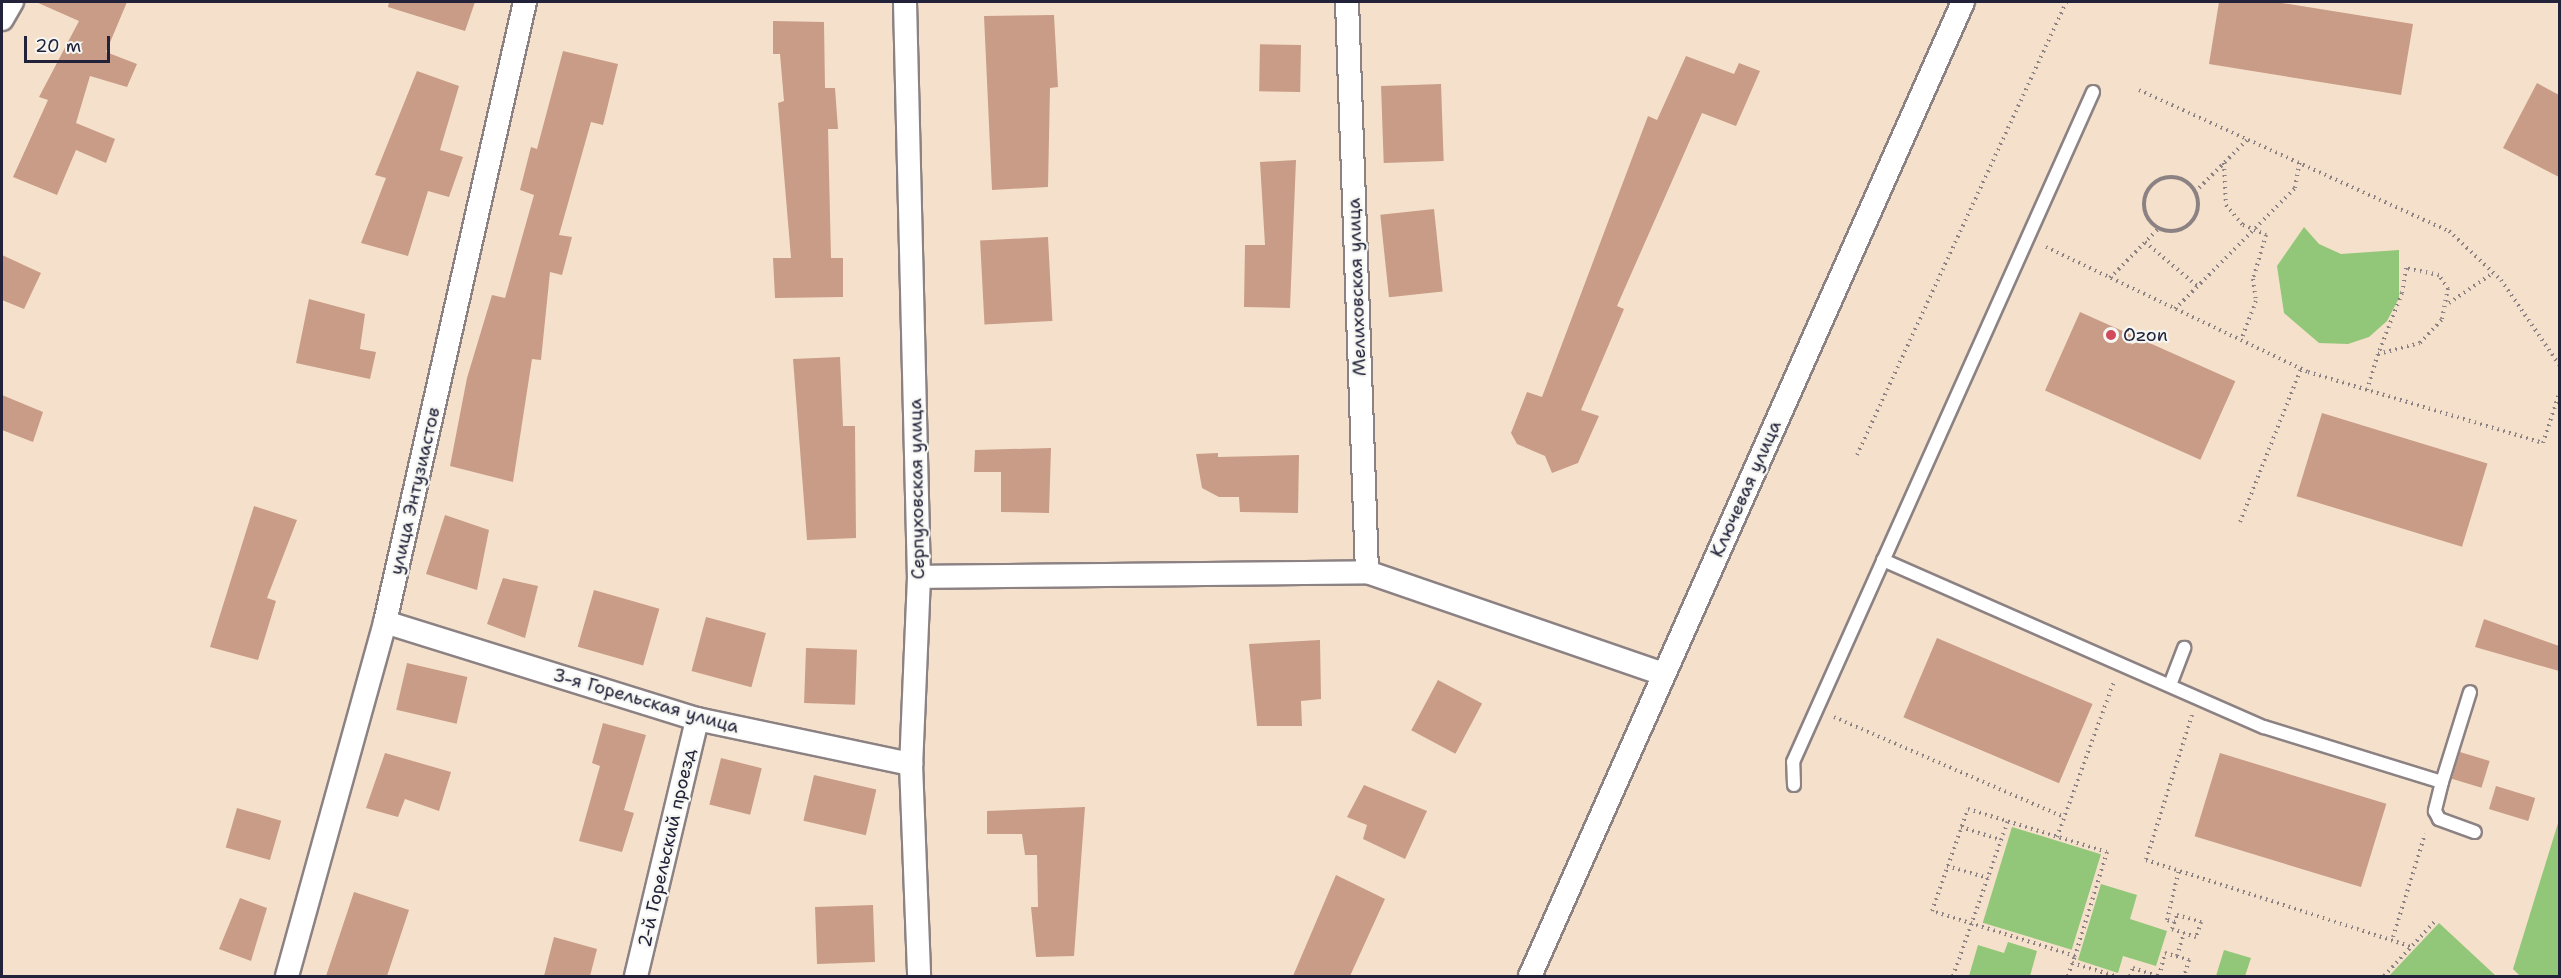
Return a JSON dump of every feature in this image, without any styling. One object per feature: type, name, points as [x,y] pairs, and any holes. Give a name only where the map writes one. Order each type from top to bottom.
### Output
[{"type":"street","points":[[2,20],[12,2]]},
{"type":"street","name":"улица Энтузиастов","points":[[287,976],[385,622],[525,2]]},
{"type":"street","name":"Серпуховская улица","points":[[905,2],[919,577],[911,764],[919,976]]},
{"type":"street","name":"Мелиховская улица","points":[[1347,2],[1367,572]]},
{"type":"street","name":"Ключевая улица","points":[[1530,976],[1963,2]]},
{"type":"street","points":[[919,577],[1367,572],[1663,674]]},
{"type":"street","name":"3-я Горельская улица","points":[[385,622],[697,719],[911,764]]},
{"type":"street","name":"2-й Горельский проезд","points":[[636,976],[697,719]]},
{"type":"lane","points":[[1794,785],[1793,762],[2093,92]]},
{"type":"lane","points":[[1883,560],[2264,727],[2442,782]]},
{"type":"lane","points":[[2170,685],[2184,648]]},
{"type":"lane","points":[[2470,692],[2435,811],[2439,819],[2475,832]]},
{"type":"path","points":[[1857,455],[2066,2]]},
{"type":"path","points":[[2139,90],[2300,161],[2449,231],[2493,273],[2559,366]]},
{"type":"path","points":[[2159,228],[2179,230],[2189,224],[2196,215],[2195,192],[2249,138]]},
{"type":"path","points":[[2175,309],[2295,188],[2300,161]]},
{"type":"path","points":[[2224,163],[2226,205],[2253,229],[2266,235],[2253,279],[2256,301],[2241,340]]},
{"type":"path","points":[[2159,228],[2144,206],[2153,184],[2176,178],[2195,192]]},
{"type":"path","points":[[2110,278],[2159,228]]},
{"type":"path","points":[[2027,239],[2301,369],[2543,443],[2559,392]]},
{"type":"path","points":[[2145,242],[2197,286]]},
{"type":"path","points":[[2367,390],[2378,354],[2403,293],[2406,268],[2439,275],[2448,289],[2448,303],[2442,319],[2420,344],[2378,354]]},
{"type":"path","points":[[2448,303],[2493,273]]},
{"type":"path","points":[[2241,522],[2301,369]]},
{"type":"path","points":[[2057,837],[2120,664]]},
{"type":"path","points":[[2197,697],[2146,860],[2393,937],[2412,946]]},
{"type":"path","points":[[1817,709],[2064,818]]},
{"type":"path","points":[[2068,976],[2107,852],[1968,809],[1932,911],[2074,956]]},
{"type":"path","points":[[2393,937],[2427,827],[2439,819]]},
{"type":"path","points":[[1953,976],[2008,821]]},
{"type":"path","points":[[1961,827],[2001,840]]},
{"type":"path","points":[[1947,866],[1988,878]]},
{"type":"path","points":[[2175,922],[2167,920],[2179,870]]},
{"type":"path","points":[[2177,915],[2201,922],[2196,937],[2184,933],[2172,929],[2177,915]]},
{"type":"path","points":[[2384,976],[2436,920]]},
{"type":"path","points":[[2177,956],[2184,933]]},
{"type":"path","points":[[2130,976],[2133,968],[2157,976],[2165,953],[2189,960],[2184,976]]},
{"type":"path","points":[[2072,963],[2115,976]]},
{"type":"green space","points":[[2304,227],[2319,244],[2341,254],[2399,250],[2399,298],[2387,321],[2369,337],[2348,344],[2319,343],[2284,313],[2277,266]]},
{"type":"green space","points":[[2559,820],[2559,976],[2520,976],[2513,969]]},
{"type":"green space","points":[[2012,827],[2101,854],[2072,950],[1983,923]]},
{"type":"green space","points":[[2101,884],[2137,895],[2130,919],[2167,931],[2156,966],[2123,956],[2118,973],[2078,960]]},
{"type":"green space","points":[[2439,923],[2496,976],[2389,976]]},
{"type":"green space","points":[[2008,942],[2037,951],[2030,976],[1969,976],[1978,945],[2004,953]]},
{"type":"green space","points":[[2224,950],[2251,958],[2245,976],[2216,976]]},
{"type":"building","points":[[36,2],[127,2],[106,52],[137,64],[127,87],[90,76],[76,123],[115,139],[106,163],[76,150],[57,195],[13,177],[48,100],[39,97],[79,21]]},
{"type":"building","points":[[389,2],[475,2],[465,31],[388,7]]},
{"type":"building","points":[[2219,2],[2276,2],[2413,24],[2401,95],[2209,64]]},
{"type":"building","points":[[1054,15],[1058,87],[1050,88],[1048,187],[992,190],[984,16]]},
{"type":"building","points":[[773,21],[824,22],[825,88],[835,88],[838,129],[828,129],[831,258],[843,258],[843,297],[775,298],[773,258],[791,258],[778,103],[784,101],[780,54],[773,54]]},
{"type":"building","points":[[1260,44],[1301,45],[1300,92],[1259,91]]},
{"type":"building","points":[[563,51],[618,64],[603,125],[591,122],[559,235],[572,237],[562,275],[550,272],[541,360],[532,359],[513,482],[450,466],[467,378],[492,295],[505,298],[534,195],[520,190],[531,147],[537,149]]},
{"type":"building","points":[[1686,56],[1734,74],[1739,63],[1760,71],[1736,126],[1702,113],[1617,306],[1624,309],[1581,410],[1599,416],[1578,463],[1552,473],[1545,456],[1517,444],[1511,433],[1527,392],[1542,397],[1648,116],[1657,120]]},
{"type":"building","points":[[417,71],[459,86],[440,150],[463,157],[449,197],[428,191],[408,256],[361,243],[386,178],[375,175]]},
{"type":"building","points":[[2537,83],[2559,95],[2559,177],[2503,148]]},
{"type":"building","points":[[1441,84],[1444,161],[1384,163],[1381,86]]},
{"type":"building","points":[[1296,160],[1290,308],[1244,307],[1245,245],[1265,245],[1260,162]]},
{"type":"building","points":[[1434,209],[1443,292],[1389,297],[1380,215]]},
{"type":"building","points":[[1048,237],[1052,321],[984,324],[980,241]]},
{"type":"building","points":[[2,255],[41,273],[24,309],[2,300]]},
{"type":"building","points":[[309,299],[365,314],[360,349],[376,352],[370,379],[296,363]]},
{"type":"building","points":[[2080,312],[2235,381],[2200,460],[2045,391]]},
{"type":"building","points":[[840,357],[843,426],[855,426],[856,538],[807,540],[793,359]]},
{"type":"building","points":[[2,395],[43,412],[33,442],[2,430]]},
{"type":"building","points":[[2322,413],[2487,464],[2462,547],[2297,496]]},
{"type":"building","points":[[1051,448],[1049,513],[1001,512],[1001,472],[974,472],[975,450]]},
{"type":"building","points":[[1218,453],[1218,457],[1299,455],[1298,513],[1240,512],[1239,497],[1219,497],[1202,488],[1196,454]]},
{"type":"building","points":[[254,506],[297,520],[267,598],[276,601],[258,660],[210,647]]},
{"type":"building","points":[[445,515],[489,530],[477,590],[426,574]]},
{"type":"building","points":[[503,578],[538,586],[525,638],[487,624]]},
{"type":"building","points":[[594,590],[659,609],[643,665],[578,647]]},
{"type":"building","points":[[706,617],[766,633],[751,687],[692,671]]},
{"type":"building","points":[[2484,619],[2559,646],[2559,671],[2475,647]]},
{"type":"building","points":[[1937,638],[2093,704],[2059,783],[1903,717]]},
{"type":"building","points":[[1320,640],[1321,699],[1301,701],[1302,726],[1257,726],[1249,644]]},
{"type":"building","points":[[806,648],[857,650],[855,705],[804,703]]},
{"type":"building","points":[[407,663],[467,677],[457,724],[396,710]]},
{"type":"building","points":[[1438,680],[1482,703],[1455,754],[1411,730]]},
{"type":"building","points":[[603,723],[646,735],[624,810],[634,813],[622,852],[579,841],[600,766],[592,763]]},
{"type":"building","points":[[2460,752],[2490,761],[2481,788],[2452,779]]},
{"type":"building","points":[[385,753],[451,772],[439,811],[405,799],[398,817],[366,808]]},
{"type":"building","points":[[2220,753],[2386,804],[2361,887],[2195,836]]},
{"type":"building","points":[[721,758],[762,768],[750,815],[709,805]]},
{"type":"building","points":[[814,775],[876,789],[866,835],[803,821]]},
{"type":"building","points":[[1364,785],[1427,811],[1405,859],[1363,839],[1367,825],[1347,817]]},
{"type":"building","points":[[2496,786],[2535,798],[2528,821],[2489,809]]},
{"type":"building","points":[[1085,807],[1074,956],[1036,957],[1031,907],[1038,907],[1037,855],[1025,855],[1022,834],[987,834],[987,811]]},
{"type":"building","points":[[237,808],[281,821],[270,860],[226,847]]},
{"type":"building","points":[[1336,875],[1385,899],[1350,976],[1293,976]]},
{"type":"building","points":[[354,892],[409,910],[387,976],[326,976]]},
{"type":"building","points":[[240,898],[267,908],[251,961],[219,949]]},
{"type":"building","points":[[873,905],[875,962],[817,964],[815,907]]},
{"type":"building","points":[[554,937],[597,949],[590,976],[544,976]]},
{"type":"place","name":"Ozon","points":[[2111,335]]}]
